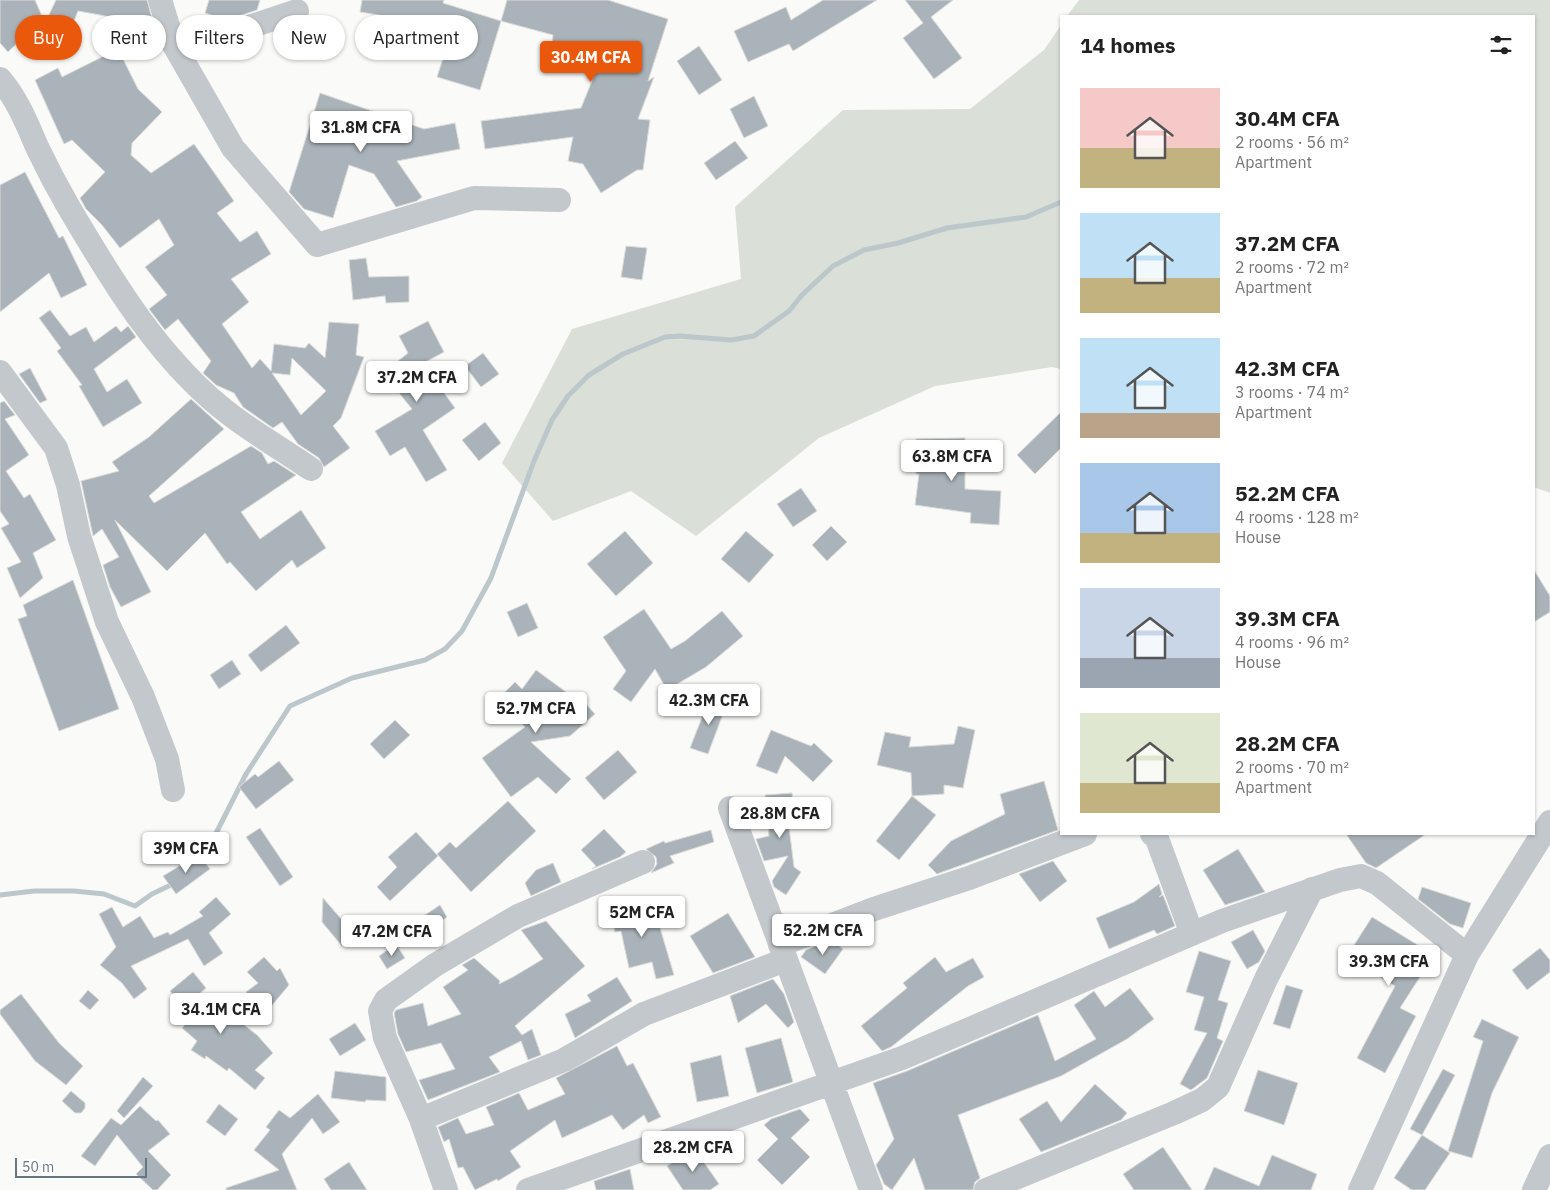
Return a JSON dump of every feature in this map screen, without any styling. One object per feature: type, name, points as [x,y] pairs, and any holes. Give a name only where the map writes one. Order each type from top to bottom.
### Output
[{"type":"street","points":[[160,0],[174,44],[232,148],[317,245],[474,198],[559,200]]},
{"type":"street","points":[[174,44],[180,48],[195,45],[297,11]]},
{"type":"street","points":[[0,80],[11,92],[25,116],[39,150],[67,204],[102,262],[163,349],[198,386],[231,416],[311,469]]},
{"type":"street","points":[[0,372],[56,448],[68,485],[79,536],[107,622],[143,697],[167,759],[173,790]]},
{"type":"street","points":[[730,808],[871,1190]]},
{"type":"street","points":[[1360,1190],[1467,955],[1550,822]]},
{"type":"street","points":[[421,1119],[564,1060],[644,1014],[783,953],[874,909],[969,878],[1081,835]]},
{"type":"street","points":[[1154,835],[1156,836],[1192,934]]},
{"type":"street","points":[[446,1190],[421,1119],[386,1038],[380,1011],[386,1000],[436,965],[518,916],[643,862]]},
{"type":"street","points":[[528,1190],[902,1058],[1222,921],[1340,880],[1361,876],[1377,883],[1467,955]]},
{"type":"street","points":[[986,1190],[1174,1113],[1202,1100],[1218,1087],[1266,978],[1312,889]]},
{"type":"street","points":[[1534,1190],[1550,1156]]},
{"type":"shaded area","points":[[1079,0],[1550,0],[1550,493],[1535,487],[1535,15],[1068,15]]},
{"type":"shaded area","points":[[1060,26],[1060,369],[1052,367],[935,386],[819,438],[696,536],[631,491],[553,521],[502,463],[572,329],[741,279],[735,207],[843,110],[970,109],[1044,50]]},
{"type":"building","points":[[0,0],[35,0],[42,15],[15,15],[15,45],[8,52],[0,43]]},
{"type":"building","points":[[56,0],[147,0],[151,15],[100,15],[78,11],[76,15],[49,15]]},
{"type":"building","points":[[209,0],[260,0],[257,10],[242,15],[211,15],[205,13]]},
{"type":"building","points":[[362,0],[444,0],[443,3],[501,21],[480,90],[437,77],[442,60],[478,60],[478,15],[379,15],[360,12]]},
{"type":"building","points":[[507,0],[608,0],[668,19],[648,81],[654,77],[638,119],[650,120],[643,170],[637,170],[601,193],[583,164],[568,161],[573,137],[485,149],[481,121],[581,108],[596,71],[550,68],[553,35],[501,21]]},
{"type":"building","points":[[823,0],[877,0],[793,51],[789,44],[748,62],[734,31],[786,7],[791,20]]},
{"type":"building","points":[[905,0],[953,0],[931,17],[962,58],[934,79],[903,38],[923,23]]},
{"type":"building","points":[[699,46],[722,80],[699,95],[677,61]]},
{"type":"building","points":[[96,60],[124,60],[138,89],[162,112],[132,143],[131,155],[151,173],[194,144],[234,201],[217,213],[240,242],[257,231],[271,254],[231,279],[249,302],[222,324],[252,368],[260,359],[271,371],[274,344],[305,348],[309,343],[325,358],[329,322],[359,324],[356,355],[364,357],[341,418],[333,426],[350,448],[324,467],[319,458],[298,444],[282,422],[273,428],[243,407],[234,393],[216,385],[203,373],[211,361],[178,319],[165,330],[149,309],[167,295],[145,267],[174,245],[159,219],[120,248],[102,225],[86,209],[80,198],[105,172],[72,140],[64,144],[35,80],[58,68],[62,77]],"holes":[[[292,358],[326,391],[301,415],[272,373],[290,375]]]},
{"type":"building","points":[[320,93],[424,129],[455,123],[460,149],[397,161],[422,197],[417,201],[396,207],[374,174],[349,165],[333,218],[304,209],[289,192]]},
{"type":"building","points":[[754,96],[768,126],[744,138],[730,109]]},
{"type":"building","points":[[735,141],[748,158],[716,180],[704,163]]},
{"type":"building","points":[[25,172],[59,238],[63,236],[87,285],[61,298],[49,273],[0,312],[0,185]]},
{"type":"building","points":[[626,246],[647,248],[642,280],[621,277]]},
{"type":"building","points":[[366,258],[369,277],[409,276],[409,302],[386,303],[385,296],[353,300],[349,260]]},
{"type":"building","points":[[50,310],[70,336],[86,327],[94,342],[116,326],[121,332],[128,326],[136,337],[94,369],[107,392],[127,379],[142,403],[103,427],[79,386],[82,385],[57,351],[61,348],[39,318]]},
{"type":"building","points":[[428,321],[444,352],[418,366],[439,392],[442,390],[455,408],[423,430],[447,470],[426,482],[405,447],[390,456],[375,431],[412,409],[383,373],[408,353],[399,336]]},
{"type":"building","points":[[483,353],[499,374],[481,387],[465,366]]},
{"type":"building","points":[[30,368],[47,400],[40,403],[19,374]]},
{"type":"building","points":[[191,399],[224,429],[149,496],[154,503],[251,446],[262,453],[268,464],[274,461],[296,475],[241,512],[260,539],[301,510],[326,548],[297,568],[292,560],[256,591],[230,562],[227,564],[205,533],[167,571],[115,520],[151,592],[121,607],[110,587],[103,565],[119,557],[102,529],[93,536],[81,481],[119,471],[112,462],[149,437]]},
{"type":"building","points":[[4,401],[15,415],[5,419],[29,455],[6,471],[24,498],[30,494],[56,540],[33,553],[43,578],[20,598],[7,568],[21,562],[1,528],[9,524],[0,511],[0,403]]},
{"type":"building","points":[[1060,413],[1060,449],[1035,474],[1017,455]]},
{"type":"building","points":[[485,422],[501,443],[479,461],[462,440]]},
{"type":"building","points":[[965,438],[965,489],[1001,491],[999,525],[970,523],[971,513],[915,505],[919,474],[916,474],[916,439]]},
{"type":"building","points":[[801,488],[817,511],[793,527],[777,504]]},
{"type":"building","points":[[831,526],[847,542],[827,561],[812,545]]},
{"type":"building","points":[[625,531],[653,563],[616,596],[587,564]]},
{"type":"building","points":[[746,531],[774,555],[749,583],[721,559]]},
{"type":"building","points":[[1535,572],[1550,596],[1550,612],[1535,621]]},
{"type":"building","points":[[73,580],[119,709],[59,731],[18,619],[27,616],[23,605]]},
{"type":"building","points":[[527,603],[538,628],[518,637],[507,612]]},
{"type":"building","points":[[644,609],[671,649],[685,641],[722,611],[743,636],[706,667],[667,690],[655,669],[631,702],[613,689],[626,671],[603,637]]},
{"type":"building","points":[[286,625],[300,643],[261,672],[248,655]]},
{"type":"building","points":[[232,660],[241,674],[219,689],[210,675]]},
{"type":"building","points":[[536,670],[581,703],[584,702],[595,714],[570,736],[531,742],[571,779],[556,794],[538,777],[511,797],[482,758],[525,727],[498,699],[515,682],[522,689]]},
{"type":"building","points":[[710,697],[727,703],[708,754],[690,748]]},
{"type":"building","points":[[395,720],[410,735],[384,759],[370,744]]},
{"type":"building","points":[[958,726],[975,730],[963,788],[944,785],[944,794],[912,796],[911,773],[877,765],[885,732],[911,737],[909,747],[954,744]]},
{"type":"building","points":[[771,730],[811,746],[814,743],[833,761],[813,782],[785,756],[777,774],[756,766]]},
{"type":"building","points":[[618,750],[637,772],[604,800],[585,778]]},
{"type":"building","points":[[279,761],[294,780],[256,809],[239,787],[255,774],[258,777]]},
{"type":"building","points":[[1044,781],[1058,830],[937,874],[928,865],[951,841],[1005,814],[1000,794]]},
{"type":"building","points":[[792,793],[795,826],[789,827],[794,867],[801,872],[786,895],[774,887],[772,881],[788,856],[764,861],[756,839],[769,836],[765,795]]},
{"type":"building","points":[[912,796],[936,815],[899,860],[876,841]]},
{"type":"building","points":[[508,801],[536,831],[471,892],[437,854],[450,842],[456,848]]},
{"type":"building","points":[[260,828],[293,877],[280,886],[246,837]]},
{"type":"building","points":[[604,829],[626,852],[620,857],[592,869],[596,866],[581,850]]},
{"type":"building","points":[[711,830],[714,842],[670,856],[674,863],[651,873],[657,864],[656,857],[646,849],[664,841],[665,843]]},
{"type":"building","points":[[416,832],[438,856],[390,901],[377,887],[397,867],[388,857]]},
{"type":"building","points":[[1347,835],[1425,835],[1376,868],[1366,863]]},
{"type":"building","points":[[1238,849],[1265,892],[1225,905],[1203,870]]},
{"type":"building","points":[[199,855],[210,869],[176,894],[163,876],[186,862],[188,864]]},
{"type":"building","points":[[1053,861],[1067,881],[1040,902],[1019,874]]},
{"type":"building","points":[[553,863],[561,882],[531,896],[525,883],[536,870]]},
{"type":"building","points":[[1159,884],[1162,894],[1159,897],[1163,895],[1175,926],[1157,934],[1154,930],[1109,949],[1096,918],[1134,902]]},
{"type":"building","points":[[1422,887],[1471,903],[1463,928],[1450,924],[1418,899]]},
{"type":"building","points":[[216,897],[231,914],[209,933],[223,953],[204,966],[188,939],[131,966],[147,989],[134,999],[122,983],[100,965],[116,947],[99,914],[112,907],[123,927],[140,916],[154,938],[168,932],[170,935],[203,916],[199,912]]},
{"type":"building","points":[[323,898],[355,935],[342,946],[322,922]]},
{"type":"building","points":[[639,901],[642,916],[655,911],[674,975],[656,979],[652,962],[629,968],[621,931],[615,932],[609,907]]},
{"type":"building","points":[[440,905],[447,917],[438,924],[442,929],[429,934],[419,919]]},
{"type":"building","points":[[728,913],[755,957],[713,973],[690,936]]},
{"type":"building","points":[[1372,917],[1434,955],[1400,1008],[1416,1016],[1385,1073],[1357,1058],[1395,986],[1347,956]]},
{"type":"building","points":[[546,921],[585,966],[515,1026],[522,1035],[532,1029],[541,1055],[528,1060],[521,1041],[489,1057],[500,1072],[428,1100],[419,1080],[455,1069],[441,1043],[406,1052],[398,1034],[394,1013],[396,1010],[423,1003],[428,1026],[461,1014],[443,987],[468,970],[462,965],[474,958],[500,981],[499,984],[513,977],[543,959],[521,930]]},
{"type":"building","points":[[1253,930],[1265,951],[1259,962],[1247,969],[1231,942]]},
{"type":"building","points":[[831,940],[843,949],[825,974],[801,957],[806,950]]},
{"type":"building","points":[[396,944],[405,958],[387,969],[379,956]]},
{"type":"building","points":[[1540,948],[1550,960],[1550,972],[1527,990],[1512,970]]},
{"type":"building","points":[[1199,951],[1231,961],[1218,1000],[1228,1003],[1217,1038],[1223,1041],[1207,1078],[1191,1090],[1180,1084],[1207,1033],[1194,1030],[1204,997],[1186,992]]},
{"type":"building","points":[[264,957],[277,971],[280,968],[289,985],[263,1016],[246,992],[258,983],[247,972]]},
{"type":"building","points":[[935,957],[946,972],[973,958],[984,977],[968,986],[891,1047],[882,1051],[861,1026],[907,988],[903,983]]},
{"type":"building","points":[[193,972],[206,988],[198,995],[231,1022],[234,1017],[257,1035],[273,1053],[255,1070],[265,1078],[255,1090],[229,1068],[227,1071],[206,1056],[205,1059],[191,1050],[197,1041],[182,1028],[192,1018],[170,991]]},
{"type":"building","points":[[617,977],[632,1001],[575,1038],[565,1014],[591,1001],[587,995]]},
{"type":"building","points":[[773,979],[784,994],[794,1022],[788,1028],[766,1004],[738,1023],[730,996]]},
{"type":"building","points":[[1286,985],[1303,990],[1290,1029],[1273,1024]]},
{"type":"building","points":[[1130,988],[1154,1019],[1127,1039],[1061,1076],[958,1115],[980,1178],[975,1182],[973,1190],[925,1190],[914,1158],[892,1190],[884,1184],[876,1165],[894,1139],[873,1083],[907,1071],[1038,1015],[1055,1061],[1096,1039],[1074,1005],[1094,991],[1105,1007]]},
{"type":"building","points":[[88,990],[99,1000],[90,1010],[79,1001]]},
{"type":"building","points":[[21,994],[59,1043],[83,1066],[66,1085],[35,1061],[0,1014],[0,1010]]},
{"type":"building","points":[[1482,1019],[1519,1037],[1492,1093],[1472,1158],[1448,1151],[1483,1041],[1473,1037]]},
{"type":"building","points":[[355,1023],[366,1040],[340,1056],[329,1039]]},
{"type":"building","points":[[781,1038],[793,1082],[757,1093],[745,1048]]},
{"type":"building","points":[[617,1046],[627,1066],[633,1063],[661,1117],[648,1123],[644,1115],[623,1130],[612,1115],[562,1138],[555,1120],[510,1151],[521,1167],[498,1181],[497,1179],[475,1190],[463,1167],[458,1168],[449,1139],[444,1142],[438,1127],[458,1118],[466,1134],[494,1125],[486,1107],[519,1093],[528,1110],[565,1094],[556,1078]]},
{"type":"building","points":[[721,1055],[729,1096],[697,1102],[690,1063]]},
{"type":"building","points":[[1443,1069],[1455,1075],[1422,1135],[1410,1129]]},
{"type":"building","points":[[1258,1070],[1298,1083],[1284,1125],[1244,1111]]},
{"type":"building","points":[[335,1071],[386,1077],[386,1101],[366,1100],[365,1102],[331,1098]]},
{"type":"building","points":[[143,1077],[153,1086],[124,1118],[117,1111]]},
{"type":"building","points":[[1095,1084],[1127,1113],[1121,1120],[1041,1152],[1019,1119],[1047,1101],[1061,1122]]},
{"type":"building","points":[[71,1091],[85,1103],[85,1108],[81,1113],[75,1113],[62,1101]]},
{"type":"building","points":[[318,1094],[340,1122],[323,1134],[312,1118],[282,1154],[297,1190],[226,1190],[226,1188],[279,1170],[254,1150],[270,1130],[266,1127],[279,1110],[290,1118]]},
{"type":"building","points":[[219,1104],[238,1119],[225,1136],[206,1122]]},
{"type":"building","points":[[140,1106],[156,1121],[158,1120],[170,1134],[148,1151],[171,1175],[157,1190],[153,1190],[136,1174],[143,1167],[117,1135],[95,1166],[81,1156],[111,1118],[121,1125]]},
{"type":"building","points":[[800,1109],[810,1120],[791,1138],[810,1157],[782,1185],[757,1160],[778,1139],[764,1125],[771,1119]]},
{"type":"building","points":[[1422,1135],[1450,1153],[1425,1190],[1412,1190],[1394,1178]]},
{"type":"building","points":[[1163,1147],[1192,1190],[1134,1190],[1123,1174]]},
{"type":"building","points":[[694,1148],[719,1184],[710,1190],[683,1190],[667,1166]]},
{"type":"building","points":[[1272,1155],[1317,1174],[1311,1190],[1204,1190],[1214,1167],[1259,1186]]},
{"type":"building","points":[[349,1162],[367,1190],[331,1190],[324,1179]]},
{"type":"building","points":[[630,1169],[634,1190],[596,1190],[594,1181]]},
{"type":"waterway","points":[[200,865],[246,774],[290,706],[352,678],[425,660],[445,649],[462,631],[491,578],[534,461],[552,420],[568,396],[589,375],[623,354],[665,337],[680,336],[731,340],[754,336],[789,311],[802,295],[833,266],[864,250],[898,243],[947,228],[1026,217],[1060,202]]},
{"type":"waterway","points":[[0,895],[34,891],[74,891],[104,894],[135,906],[152,894],[175,883]]}]
